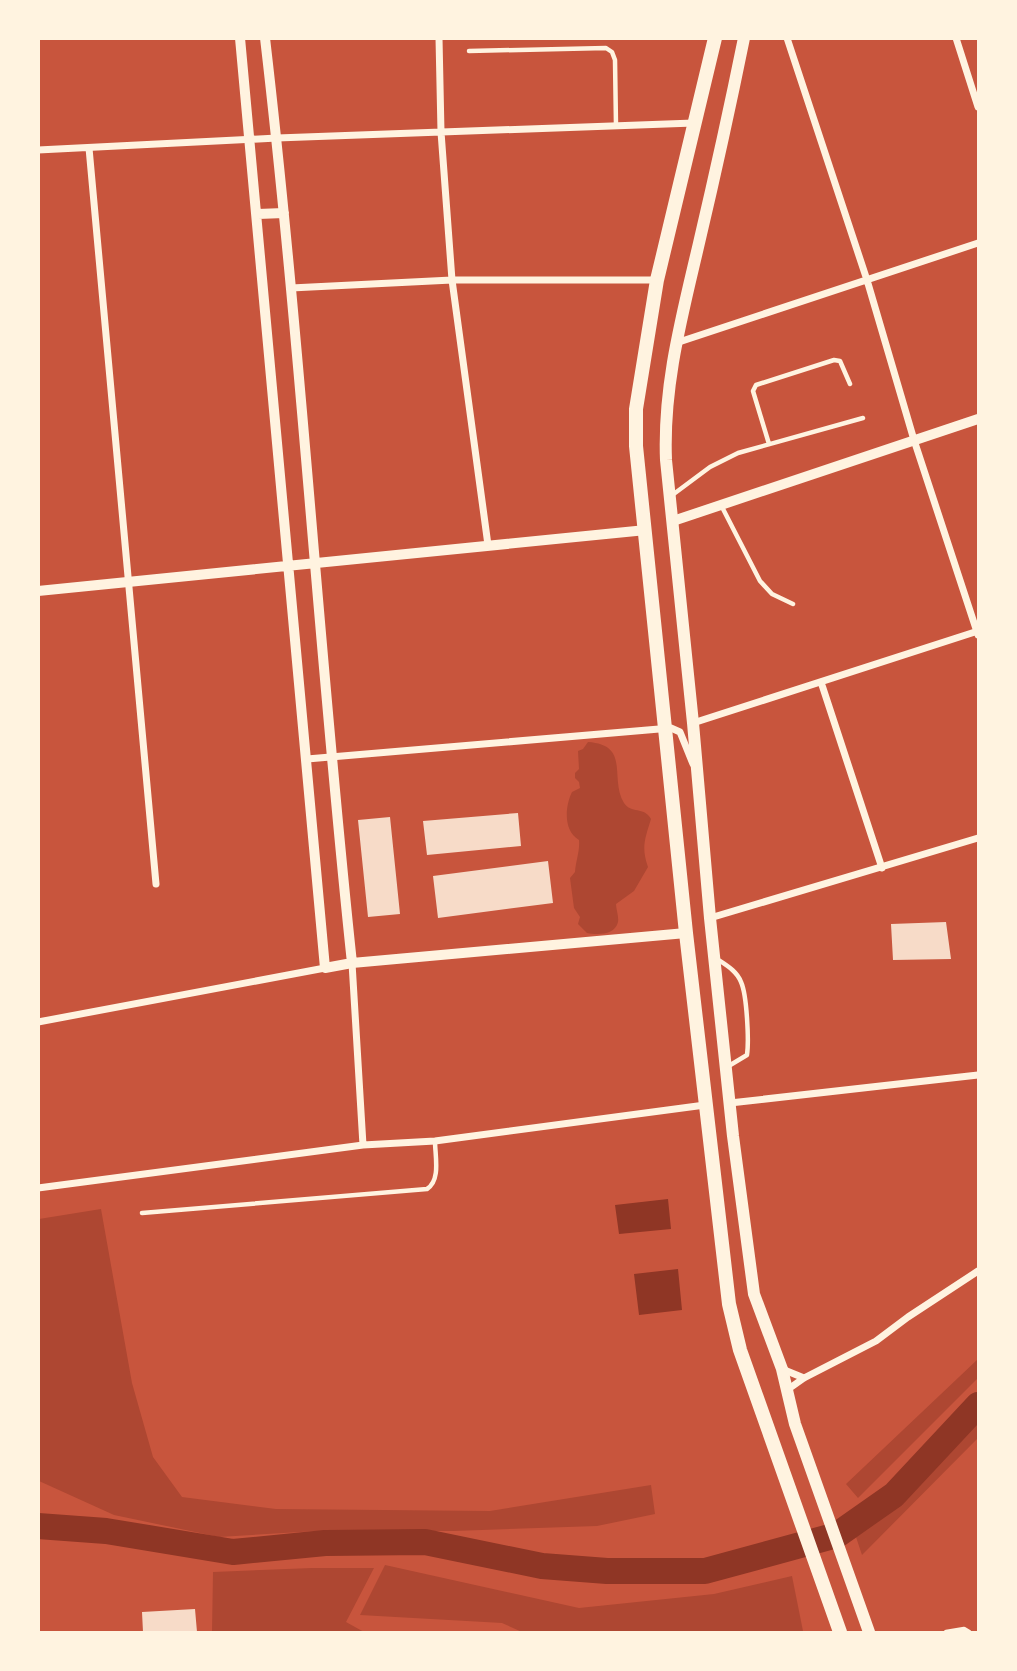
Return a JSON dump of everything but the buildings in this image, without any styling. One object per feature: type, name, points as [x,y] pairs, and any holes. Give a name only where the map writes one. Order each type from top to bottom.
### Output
[{"type":"highway","points":[[715,38],[657,280],[636,409],[636,446],[686,933],[729,1304],[740,1350],[840,1633]]},
{"type":"main road","points":[[744,38],[675,343],[664,421],[710,918],[754,1294],[782,1369],[795,1424],[869,1633]]},
{"type":"street","points":[[240,38],[325,968]]},
{"type":"street","points":[[265,38],[277,138],[331,758],[352,963],[363,1145]]},
{"type":"street","points":[[439,38],[441,132],[452,280],[488,545]]},
{"type":"street","points":[[693,723],[978,632],[914,440],[867,279],[787,38]]},
{"type":"street","points":[[956,38],[978,107]]},
{"type":"street","points":[[38,150],[277,138],[694,123]]},
{"type":"street","points":[[89,148],[156,884]]},
{"type":"street","points":[[258,214],[284,213]]},
{"type":"street","points":[[675,343],[978,243]]},
{"type":"street","points":[[291,288],[452,280],[657,280]]},
{"type":"street","points":[[673,522],[978,419]]},
{"type":"street","points":[[38,591],[646,530]]},
{"type":"street","points":[[821,682],[882,868]]},
{"type":"street","points":[[307,759],[674,729],[680,733],[697,774]]},
{"type":"street","points":[[710,918],[978,838]]},
{"type":"street","points":[[38,1022],[352,963],[686,933]]},
{"type":"street","points":[[730,1103],[978,1075]]},
{"type":"street","points":[[38,1188],[363,1145],[435,1141],[705,1105]]},
{"type":"street","points":[[787,1390],[804,1378],[876,1341],[978,1271]]},
{"type":"street","points":[[782,1369],[804,1378]]},
{"type":"lane","points":[[469,51],[606,48],[615,60],[616,126]]},
{"type":"lane","points":[[769,444],[753,391],[756,384],[834,360],[840,361],[850,384]]},
{"type":"lane","points":[[670,497],[710,467],[738,453],[863,418]]},
{"type":"lane","points":[[721,506],[760,581],[772,594],[793,604]]},
{"type":"lane","points":[[714,956],[733,969],[742,982],[749,1043],[747,1055],[726,1068]]},
{"type":"lane","points":[[142,1213],[427,1189],[433,1185],[435,1179],[435,1141]]},
{"type":"lane","points":[[946,1633],[964,1629],[969,1633]]},
{"type":"shaded area","points":[[588,742],[610,749],[614,756],[624,803],[645,813],[651,819],[644,848],[648,867],[634,891],[616,904],[616,926],[610,932],[601,934],[587,933],[578,924],[580,917],[574,908],[570,878],[575,872],[579,840],[570,831],[567,811],[572,792],[580,788],[575,778],[579,769],[578,751]]},
{"type":"shaded area","points":[[668,1199],[671,1229],[619,1234],[615,1205]]},
{"type":"shaded area","points":[[101,1209],[132,1383],[153,1457],[182,1497],[276,1509],[490,1511],[651,1485],[655,1514],[597,1526],[453,1531],[317,1531],[219,1537],[114,1515],[39,1481],[39,1219]]},
{"type":"shaded area","points":[[678,1269],[682,1310],[639,1315],[634,1274]]},
{"type":"shaded area","points":[[978,1359],[978,1378],[858,1498],[846,1484]]},
{"type":"shaded area","points":[[978,1423],[978,1438],[862,1555],[856,1537]]},
{"type":"shaded area","points":[[385,1565],[579,1608],[714,1594],[792,1576],[803,1631],[522,1632],[502,1623],[360,1615]]},
{"type":"shaded area","points":[[374,1568],[346,1622],[364,1632],[212,1632],[213,1572]]},
{"type":"waterway","points":[[38,1526],[106,1531],[233,1552],[325,1543],[425,1542],[542,1566],[607,1571],[705,1571],[837,1535],[894,1495],[978,1405]]}]
